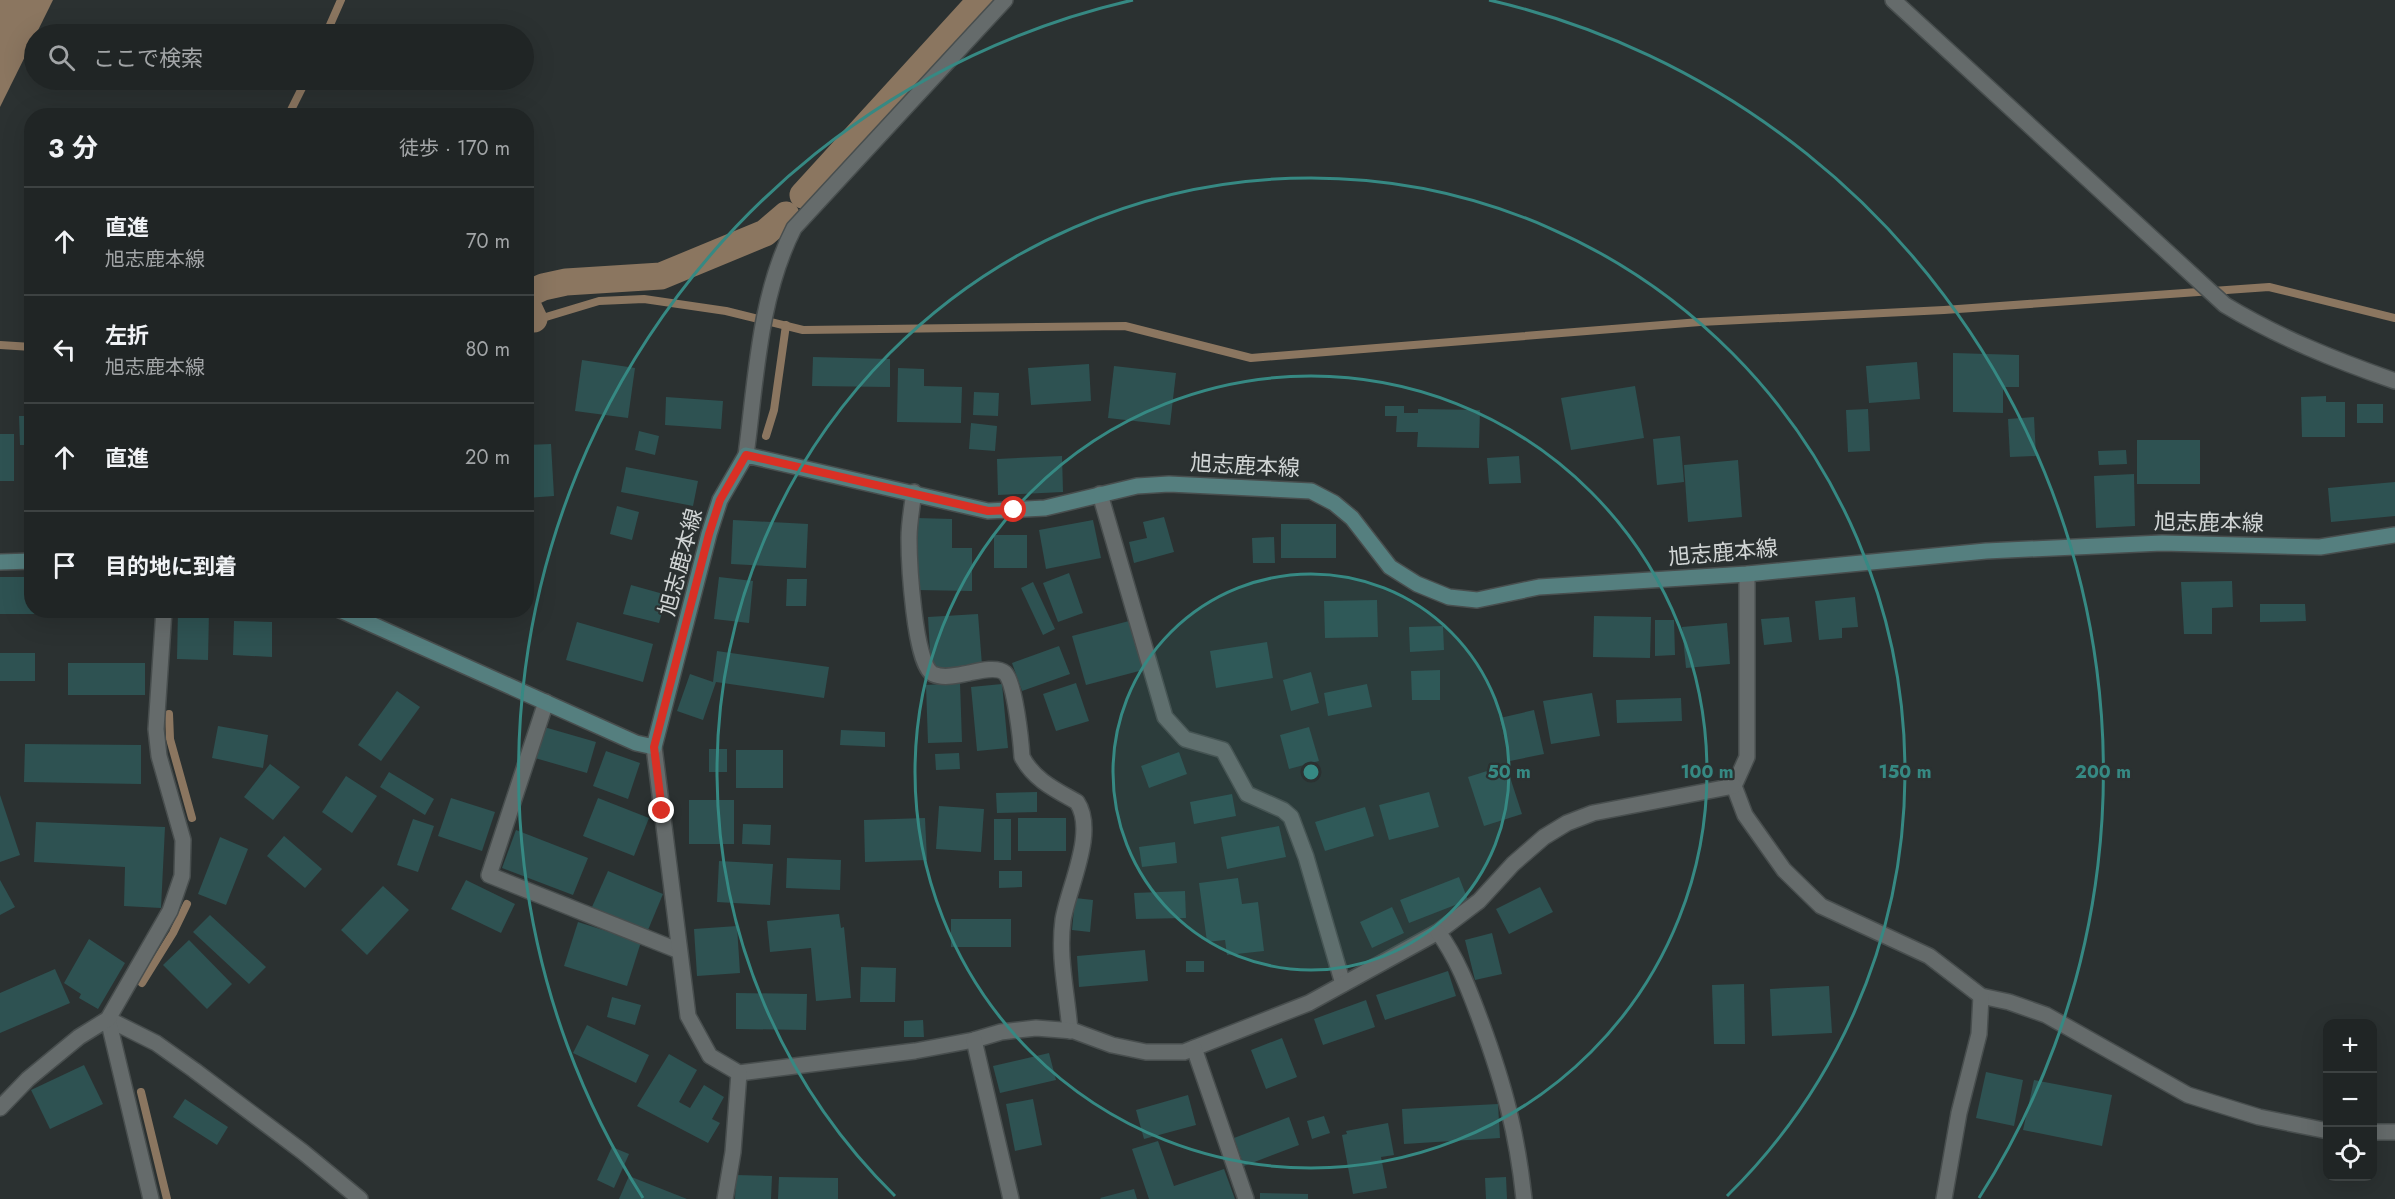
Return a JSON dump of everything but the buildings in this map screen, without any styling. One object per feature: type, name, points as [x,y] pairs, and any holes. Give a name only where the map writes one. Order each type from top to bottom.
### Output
[{"type":"main road","name":"旭志鹿本線","points":[[654,747],[709,534],[720,500],[746,455],[914,492],[988,511],[1045,508],[1137,486],[1169,484],[1311,491],[1334,503],[1352,518],[1390,567],[1438,592],[1477,600],[1539,587],[1746,574],[1873,561],[2066,546],[2173,543],[2320,547],[2395,535]]},
{"type":"main road","points":[[0,562],[24,561]]},
{"type":"main road","points":[[358,618],[636,742],[654,747]]},
{"type":"street","points":[[746,455],[768,305],[783,250],[794,228],[1005,0]]},
{"type":"street","points":[[1893,0],[2108,201],[2225,305],[2292,342],[2395,381]]},
{"type":"street","points":[[914,492],[909,537],[911,587],[922,657],[927,670],[934,675],[951,677],[988,670],[998,670],[1005,674],[1011,686],[1022,758],[1026,765],[1039,779],[1077,802],[1082,808],[1083,850],[1063,917],[1060,947],[1070,1031]]},
{"type":"street","points":[[1100,494],[1165,717],[1185,739],[1223,750],[1247,794],[1283,810],[1291,817],[1306,857],[1343,984]]},
{"type":"street","points":[[1746,574],[1747,758],[1734,786],[1745,814],[1784,870],[1821,906],[1929,956],[1981,996],[2009,1002],[2046,1015],[2188,1095],[2259,1117],[2323,1130]]},
{"type":"street","points":[[0,1108],[37,1072],[79,1038],[108,1019],[170,911],[182,876],[183,840],[159,756],[156,729],[163,618]]},
{"type":"street","points":[[546,702],[489,875],[678,950]]},
{"type":"street","points":[[654,747],[688,1016],[710,1056],[739,1073],[860,1059],[974,1040],[1001,1032],[1036,1028],[1070,1031],[1146,1052],[1184,1052],[1309,1003],[1438,932],[1479,901],[1513,864],[1544,837],[1567,823],[1593,813],[1734,786]]},
{"type":"street","points":[[1438,932],[1450,949],[1469,991],[1509,1101],[1524,1199]]},
{"type":"street","points":[[1944,1199],[1959,1113],[1979,1034],[1981,996]]},
{"type":"street","points":[[108,1019],[151,1199]]},
{"type":"street","points":[[108,1019],[156,1043],[194,1070],[303,1152],[360,1199]]},
{"type":"street","points":[[974,1040],[1011,1199]]},
{"type":"street","points":[[1194,1048],[1246,1199]]},
{"type":"street","points":[[725,1199],[733,1152],[739,1073]]},
{"type":"street","points":[[2377,1132],[2395,1132]]},
{"type":"shaded area","points":[[0,0],[53,0],[41,24],[24,24],[24,59],[0,107]]},
{"type":"waterway","points":[[330,24],[341,0]]},
{"type":"waterway","points":[[803,195],[981,0]]},
{"type":"waterway","points":[[292,108],[301,90]]},
{"type":"waterway","points":[[534,291],[566,282],[661,276],[765,233],[786,215]]},
{"type":"waterway","points":[[534,321],[599,301],[644,299],[726,311],[803,330],[1125,326],[1251,358],[1700,322],[1944,310],[2269,287],[2395,318]]},
{"type":"waterway","points":[[766,436],[774,410],[786,325]]},
{"type":"waterway","points":[[0,345],[24,346]]},
{"type":"waterway","points":[[169,714],[170,739],[192,818]]},
{"type":"waterway","points":[[142,983],[173,933],[187,904]]},
{"type":"waterway","points":[[141,1092],[167,1199]]},
{"type":"route","points":[[662,811],[654,747],[709,534],[720,500],[746,455],[953,501],[988,511],[1014,510]]}]
